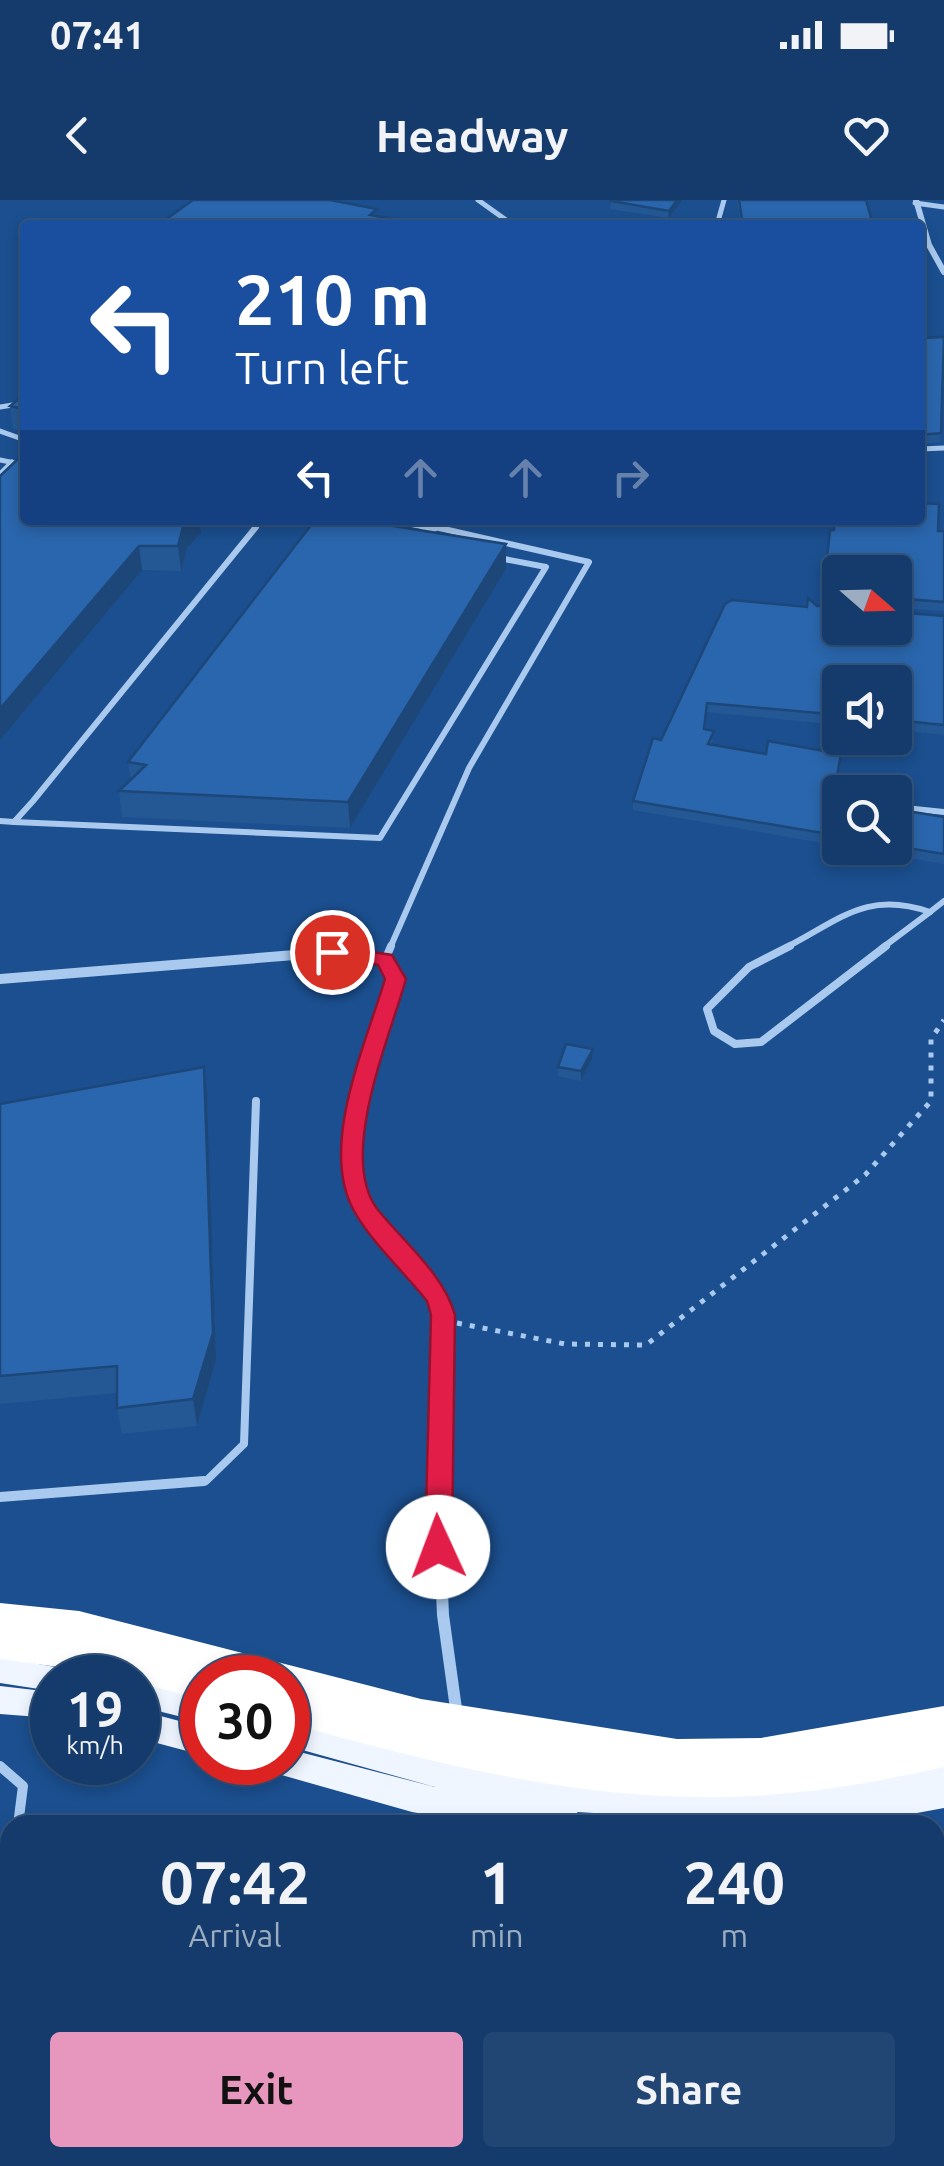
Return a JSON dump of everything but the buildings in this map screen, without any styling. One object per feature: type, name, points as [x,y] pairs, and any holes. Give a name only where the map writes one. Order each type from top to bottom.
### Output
[{"type":"highway","points":[[0,1618],[79,1626],[189,1655]]},
{"type":"highway","points":[[0,1643],[103,1658],[180,1678]]},
{"type":"highway","points":[[310,1685],[458,1721],[677,1756],[761,1755],[944,1724]]},
{"type":"highway","points":[[310,1713],[446,1750],[562,1771],[663,1781],[785,1779],[944,1750]]},
{"type":"main road","points":[[0,1670],[30,1674]]},
{"type":"main road","points":[[0,1700],[30,1703]]},
{"type":"main road","points":[[310,1738],[483,1782],[585,1799],[681,1803],[854,1790],[944,1771]]},
{"type":"main road","points":[[310,1769],[412,1796],[516,1815]]},
{"type":"main road","points":[[828,1815],[944,1793]]},
{"type":"street","points":[[925,225],[944,272]]},
{"type":"street","points":[[0,979],[332,952],[385,960],[396,979],[395,992],[350,1136],[352,1166],[363,1208],[438,1298],[443,1315],[436,1512],[443,1615],[458,1721]]},
{"type":"lane","points":[[478,200],[507,220]]},
{"type":"lane","points":[[915,201],[944,207]]},
{"type":"lane","points":[[0,460],[20,464]]},
{"type":"lane","points":[[0,474],[12,462]]},
{"type":"lane","points":[[14,822],[258,525]]},
{"type":"lane","points":[[385,960],[469,768],[589,562],[412,525]]},
{"type":"lane","points":[[433,530],[438,525]]},
{"type":"lane","points":[[0,821],[380,838],[546,567],[488,556]]},
{"type":"lane","points":[[912,809],[944,812]]},
{"type":"lane","points":[[930,912],[904,903],[875,902],[748,967],[707,1009],[714,1031],[734,1044],[760,1042],[930,912],[944,901]]},
{"type":"lane","points":[[0,1497],[206,1481],[244,1444],[256,1101]]},
{"type":"lane","points":[[0,1766],[23,1786],[19,1815]]},
{"type":"path","points":[[443,1315],[451,1322],[565,1344],[646,1344],[865,1175],[931,1101],[931,1039],[944,1020]]},
{"type":"route","points":[[332,952],[385,960],[396,979],[350,1136],[352,1166],[363,1208],[438,1298],[443,1315],[438,1547]]}]
